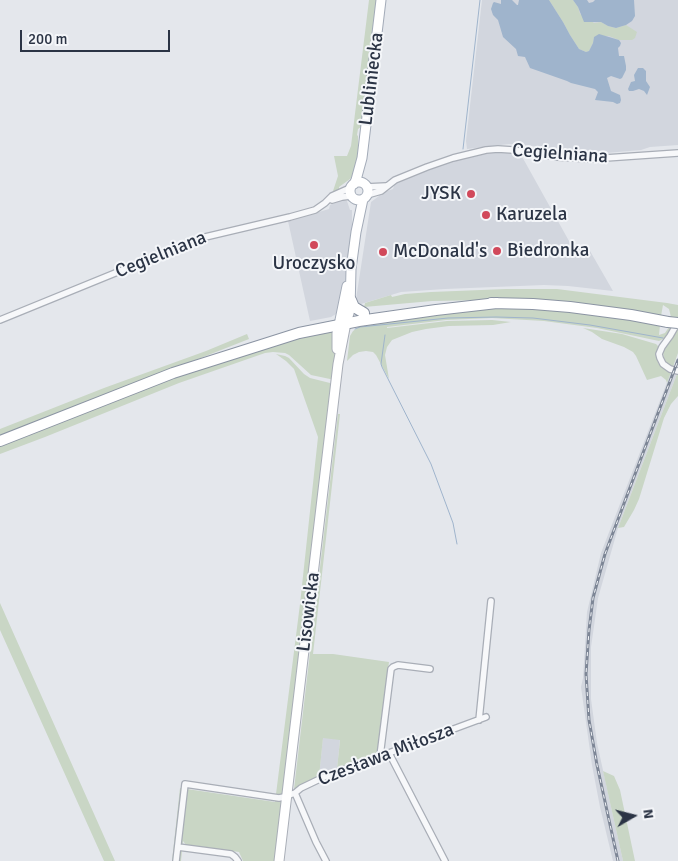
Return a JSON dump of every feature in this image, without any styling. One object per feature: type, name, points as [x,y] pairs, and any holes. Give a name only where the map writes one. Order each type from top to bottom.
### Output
[{"type":"highway","points":[[351,300],[354,307],[364,313]]},
{"type":"highway","points":[[0,442],[173,373],[364,313],[438,304],[474,302],[570,307],[675,322]]},
{"type":"highway","points":[[344,320],[497,303]]},
{"type":"main road","name":"Lubliniecka","points":[[359,192],[381,0]]},
{"type":"main road","name":"Lisowicka","points":[[344,320],[345,292],[351,269],[359,192]]},
{"type":"main road","name":"Lisowicka","points":[[279,861],[291,795],[338,364],[337,335],[351,300],[351,269]]},
{"type":"street","name":"Cegielniana","points":[[0,320],[201,238],[305,213],[318,208],[332,196],[381,191],[398,179],[431,165],[458,157],[491,150],[513,150],[583,159],[678,153]]},
{"type":"street","points":[[675,322],[662,347],[660,358],[663,364],[670,369],[678,371]]},
{"type":"street","points":[[479,720],[491,601]]},
{"type":"street","points":[[380,756],[391,669],[395,665],[430,669]]},
{"type":"street","name":"Czesława Miłosza","points":[[291,795],[319,779],[486,717]]},
{"type":"street","points":[[389,753],[445,861]]},
{"type":"street","points":[[176,861],[185,784],[279,798],[291,795],[326,861]]},
{"type":"street","points":[[178,847],[230,854],[238,861]]},
{"type":"shaded area","points":[[482,0],[678,0],[678,145],[594,154],[509,144],[467,149],[466,141]]},
{"type":"shaded area","points":[[505,151],[520,153],[574,250],[586,244],[613,291],[544,285],[445,289],[401,292],[361,304],[357,302],[371,202],[379,194],[393,189],[395,183],[427,169],[484,153]]},
{"type":"shaded area","points":[[343,200],[347,201],[350,210],[352,210],[352,225],[344,289],[339,308],[336,314],[331,317],[310,321],[288,221],[329,209],[330,205]]},
{"type":"shaded area","points":[[671,372],[677,374],[618,528],[598,598],[591,647],[591,699],[597,743],[623,861],[613,861],[592,765],[581,687],[587,612],[601,553]]},
{"type":"shaded area","points":[[323,737],[340,739],[337,769],[319,777]]},
{"type":"green space","points":[[369,0],[378,0],[365,108],[361,127],[358,129],[357,135],[358,156],[355,172],[350,179],[339,187],[339,190],[333,193],[338,176],[334,156],[347,156],[351,146]]},
{"type":"green space","points":[[549,0],[573,0],[580,14],[594,23],[601,22],[616,28],[626,25],[637,32],[635,38],[632,40],[619,40],[609,36],[594,37],[589,51],[586,52],[579,49]]},
{"type":"green space","points":[[557,289],[667,303],[678,305],[678,318],[671,317],[669,309],[663,305],[661,316],[492,300],[432,301],[364,307],[365,303],[391,295],[392,297],[431,292]]},
{"type":"green space","points":[[481,308],[539,309],[636,320],[660,325],[659,335],[665,333],[669,327],[672,328],[665,338],[659,341],[597,328],[544,321],[492,318],[446,320],[387,328],[447,321],[492,320],[511,322],[493,325],[449,326],[426,329],[392,340],[387,347],[385,355],[389,379],[373,352],[359,352],[347,361],[350,336],[360,326]]},
{"type":"green space","points":[[583,328],[622,334],[656,344],[659,347],[658,363],[671,372],[667,383],[661,376],[647,380],[633,352],[602,339]]},
{"type":"green space","points":[[677,328],[678,353],[673,367],[664,359],[663,352]]},
{"type":"green space","points":[[328,330],[334,336],[334,377],[332,379],[311,375],[285,353],[265,353],[179,383],[0,454],[0,446],[203,366]]},
{"type":"green space","points":[[247,334],[249,339],[0,437],[0,429]]},
{"type":"green space","points":[[276,354],[289,358],[310,378],[332,385],[276,861],[243,861],[239,852],[186,845],[183,841],[181,861],[172,861],[180,788],[275,802],[300,604],[318,437],[294,369]]},
{"type":"green space","points":[[677,374],[678,396],[671,404],[664,418],[639,499],[624,527],[618,528]]},
{"type":"green space","points":[[338,414],[340,414],[313,654],[333,654],[389,662],[377,754],[337,769],[340,740],[323,738],[319,777],[294,789]]},
{"type":"green space","points":[[0,603],[115,861],[104,861],[0,630]]},
{"type":"green space","points":[[603,771],[614,776],[620,790],[635,861],[623,861]]},
{"type":"water","points":[[501,0],[512,0],[518,5],[519,0],[549,0],[579,49],[586,52],[589,51],[594,37],[599,34],[619,40],[621,43],[618,48],[619,56],[624,56],[626,70],[620,79],[611,76],[607,78],[611,91],[620,95],[620,103],[595,100],[598,92],[595,89],[571,83],[530,68],[525,57],[518,56],[516,49],[503,37],[498,20],[493,15],[491,9],[493,3],[501,4]]},
{"type":"water","points":[[573,0],[587,0],[589,3],[595,0],[634,0],[635,16],[626,25],[616,28],[601,22],[584,22]]},
{"type":"water","points":[[638,68],[643,68],[646,71],[646,81],[650,87],[647,95],[639,89],[629,91],[628,89],[631,82],[635,81],[634,75]]},
{"type":"waterway","points":[[463,149],[480,0]]},
{"type":"waterway","points":[[355,329],[448,318],[533,318],[590,325],[663,338]]},
{"type":"waterway","points":[[385,335],[382,367],[431,464],[453,523],[457,544]]},
{"type":"railway","points":[[618,861],[589,720],[586,674],[589,630],[593,598],[605,554],[678,360]]},
{"type":"place","name":"JYSK","points":[[471,194]]},
{"type":"place","name":"Karuzela","points":[[486,215]]},
{"type":"place","name":"Uroczysko","points":[[314,245]]},
{"type":"place","name":"Biedronka","points":[[497,251]]},
{"type":"place","name":"McDonald's","points":[[383,252]]}]
